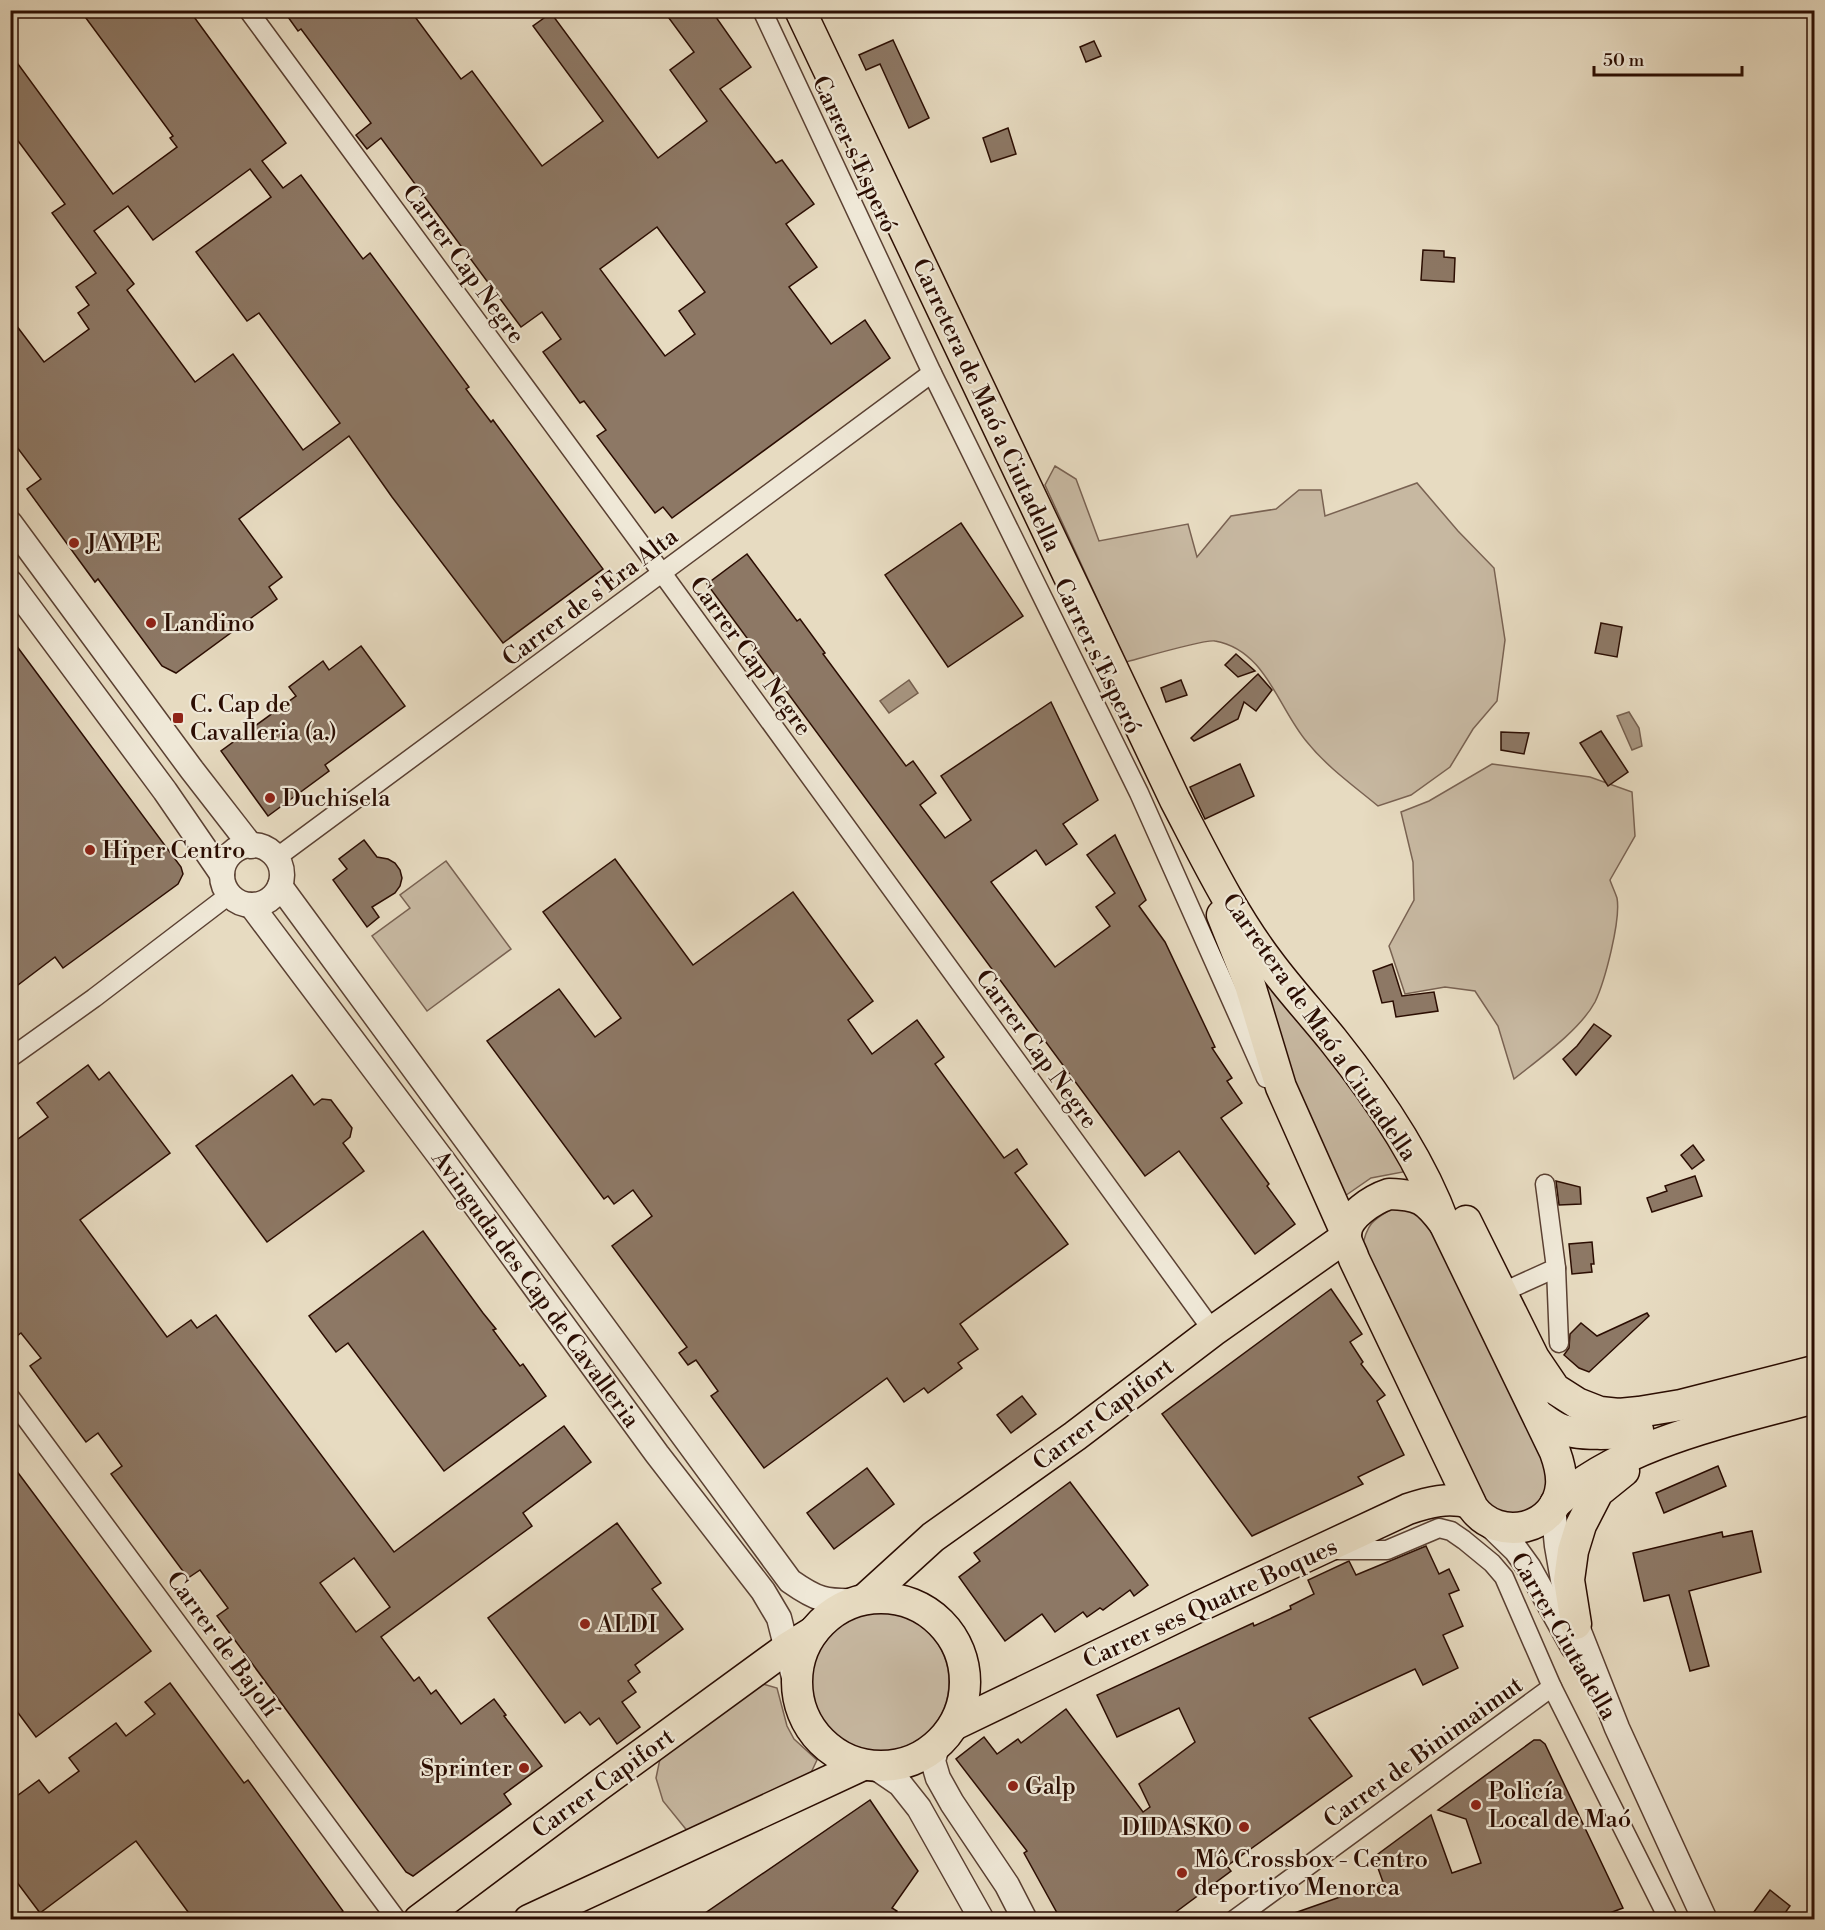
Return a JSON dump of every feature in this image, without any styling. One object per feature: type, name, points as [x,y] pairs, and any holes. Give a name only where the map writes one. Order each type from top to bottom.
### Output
[{"type":"main road","name":"Carretera de Maó a Ciutadella","points":[[800,10],[1175,800],[1238,918],[1269,963],[1333,1041],[1391,1120],[1434,1195],[1444,1223]]},
{"type":"main road","name":"Carretera de Maó a Ciutadella","points":[[1175,800],[1250,985],[1281,1087],[1354,1258],[1477,1511]]},
{"type":"main road","points":[[1333,1041],[1374,1081],[1395,1107],[1435,1166],[1503,1292],[1534,1358],[1555,1389],[1577,1403],[1600,1412],[1619,1414],[1659,1410],[1815,1371]]},
{"type":"main road","points":[[1346,1235],[1355,1216],[1372,1200],[1389,1194],[1412,1196],[1430,1204],[1444,1223],[1538,1415],[1560,1468],[1561,1483],[1554,1505]]},
{"type":"main road","name":"Carrer Capifort","points":[[862,1599],[933,1538],[1346,1235]]},
{"type":"main road","points":[[1538,1415],[1560,1430],[1588,1433],[1630,1432],[1815,1381]]},
{"type":"main road","points":[[1576,1624],[1569,1581],[1574,1551],[1581,1525],[1598,1492],[1615,1476],[1646,1456],[1708,1428],[1815,1398]]},
{"type":"main road","name":"Carrer ses Quatre Boques","points":[[945,1736],[1198,1607],[1408,1509],[1426,1503],[1457,1500],[1497,1526],[1514,1529],[1535,1524],[1546,1517],[1554,1505],[1574,1487],[1595,1473],[1708,1428]]},
{"type":"main road","points":[[891,1598],[913,1604],[933,1615],[949,1631],[960,1651],[965,1674],[964,1700],[945,1736],[923,1756],[908,1763],[869,1766],[843,1758],[823,1744],[807,1724],[799,1705],[796,1685],[801,1655],[813,1632],[832,1613],[862,1599],[891,1598]]},
{"type":"main road","name":"Carrer Capifort","points":[[419,1920],[598,1786],[787,1648],[813,1632]]},
{"type":"main road","points":[[529,1920],[579,1907],[869,1766]]},
{"type":"street","name":"Carrer Cap Negre","points":[[248,10],[662,573],[1213,1331]]},
{"type":"street","name":"Carrer s'Esperó","points":[[762,10],[932,373],[1138,793],[1277,1102],[1312,1159]]},
{"type":"street","name":"Carrer de s'Era Alta","points":[[276,858],[932,373]]},
{"type":"street","points":[[10,523],[192,770],[251,846]]},
{"type":"street","points":[[10,582],[159,782],[207,850],[225,885],[236,901],[250,905],[270,900],[280,886],[281,867],[270,851],[261,847],[251,846],[234,851],[228,858],[225,885],[94,998],[10,1058]]},
{"type":"street","name":"Avinguda des Cap de Cavalleria","points":[[280,886],[790,1581],[822,1600],[862,1599]]},
{"type":"street","name":"Avinguda des Cap de Cavalleria","points":[[250,905],[430,1143],[657,1454],[763,1591],[779,1618],[796,1685]]},
{"type":"street","points":[[1545,1184],[1556,1268],[1558,1343]]},
{"type":"street","points":[[1503,1292],[1556,1268]]},
{"type":"street","name":"Carrer de Bajolí","points":[[10,1397],[397,1920]]},
{"type":"street","name":"Carrer Ciutadella","points":[[1554,1505],[1557,1546],[1563,1580],[1576,1624],[1617,1728],[1705,1920]]},
{"type":"street","name":"Carrer Ciutadella","points":[[1477,1511],[1516,1550],[1529,1568],[1617,1728]]},
{"type":"street","points":[[1323,1550],[1387,1550],[1439,1528],[1464,1540],[1492,1563],[1504,1577],[1552,1687],[1669,1920]]},
{"type":"street","name":"Carrer de Binimaimut","points":[[1234,1920],[1552,1687]]},
{"type":"street","points":[[945,1736],[933,1761],[938,1778],[1007,1885],[1025,1920]]},
{"type":"street","points":[[869,1766],[900,1784],[919,1808],[982,1920]]},
{"type":"shaded area","points":[[1055,466],[1076,479],[1099,541],[1188,524],[1197,557],[1231,516],[1276,509],[1299,490],[1321,490],[1325,516],[1417,483],[1458,531],[1494,568],[1505,640],[1497,701],[1473,729],[1450,767],[1411,795],[1378,806],[1323,760],[1297,728],[1259,668],[1247,656],[1232,647],[1209,641],[1126,662],[1045,485]]},
{"type":"shaded area","points":[[909,680],[918,693],[889,713],[880,701]]},
{"type":"shaded area","points":[[1629,712],[1639,728],[1642,746],[1632,750],[1617,716]]},
{"type":"shaded area","points":[[1492,764],[1590,777],[1632,792],[1635,836],[1610,880],[1617,898],[1617,921],[1607,966],[1595,1002],[1580,1023],[1514,1079],[1498,1026],[1475,991],[1445,987],[1405,994],[1389,946],[1414,900],[1413,862],[1401,812],[1429,801]]},
{"type":"shaded area","points":[[446,861],[511,949],[427,1011],[372,936],[410,908],[400,895]]},
{"type":"shaded area","points":[[1258,970],[1347,1075],[1399,1156],[1403,1172],[1371,1178],[1342,1198],[1293,1095]]},
{"type":"shaded area","points":[[1393,1208],[1409,1208],[1435,1226],[1545,1459],[1549,1480],[1546,1492],[1528,1510],[1502,1512],[1490,1507],[1479,1497],[1362,1248],[1368,1228],[1380,1216]]},
{"type":"shaded area","points":[[879,1612],[906,1617],[928,1633],[944,1655],[949,1682],[944,1709],[928,1731],[906,1747],[879,1752],[852,1747],[830,1731],[814,1709],[809,1682],[814,1655],[830,1633],[852,1617]]},
{"type":"shaded area","points":[[763,1684],[777,1688],[787,1726],[794,1739],[817,1760],[808,1779],[689,1833],[663,1801],[656,1778],[661,1754]]},
{"type":"building","points":[[80,10],[189,10],[286,143],[262,161],[283,188],[301,175],[363,259],[370,253],[469,387],[466,389],[491,422],[493,420],[603,569],[503,643],[392,497],[349,436],[239,519],[282,577],[269,587],[277,599],[176,673],[162,666],[98,579],[95,582],[27,489],[41,479],[10,438],[10,317],[44,362],[89,329],[78,313],[89,305],[76,287],[96,273],[52,213],[65,204],[10,130],[10,53],[113,194],[177,147],[170,138],[173,136]],"holes":[[[250,169],[271,197],[196,252],[247,321],[259,313],[340,423],[303,450],[233,354],[195,382],[127,290],[134,284],[94,231],[128,206],[153,240]]]},
{"type":"building","points":[[283,10],[410,10],[461,79],[472,71],[542,166],[603,121],[533,26],[551,13],[658,158],[707,121],[670,70],[694,52],[663,10],[711,10],[751,67],[720,89],[776,163],[782,160],[814,204],[786,224],[817,267],[789,287],[831,344],[865,320],[890,358],[672,518],[663,507],[655,513],[597,436],[606,430],[584,401],[580,403],[543,352],[561,339],[542,312],[521,327],[381,138],[367,149],[356,135],[371,123],[301,29],[298,31]],"holes":[[[657,227],[705,292],[679,311],[695,334],[665,356],[600,269]]]},
{"type":"building","points":[[893,40],[929,118],[909,128],[880,64],[866,70],[859,55]]},
{"type":"building","points":[[1094,41],[1101,56],[1086,62],[1080,47]]},
{"type":"building","points":[[1008,128],[1016,154],[991,162],[983,138]]},
{"type":"building","points":[[1423,250],[1444,251],[1444,257],[1455,258],[1454,282],[1421,280]]},
{"type":"building","points":[[961,523],[1023,616],[948,667],[885,575]]},
{"type":"building","points":[[747,554],[797,621],[800,619],[825,653],[823,654],[906,766],[913,761],[936,793],[920,805],[945,838],[971,820],[941,776],[1051,702],[1098,800],[1063,824],[1077,844],[1046,865],[1036,850],[991,882],[1055,967],[1110,926],[1096,907],[1115,893],[1087,855],[1115,835],[1146,900],[1139,906],[1165,942],[1215,1047],[1212,1048],[1232,1078],[1227,1081],[1242,1103],[1221,1118],[1295,1224],[1255,1254],[1179,1151],[1145,1176],[707,584]]},
{"type":"building","points":[[1601,623],[1622,627],[1617,657],[1595,653]]},
{"type":"building","name":"Hiper Centro","points":[[10,637],[181,867],[183,874],[178,884],[63,968],[55,957],[10,991]]},
{"type":"building","points":[[361,646],[405,706],[325,765],[329,771],[268,816],[221,751],[296,696],[289,687],[323,661],[329,670]]},
{"type":"building","points":[[1236,654],[1255,671],[1238,677],[1225,665]]},
{"type":"building","points":[[1258,674],[1272,690],[1256,711],[1244,702],[1238,719],[1194,741],[1191,738]]},
{"type":"building","points":[[1181,680],[1187,695],[1166,702],[1161,688]]},
{"type":"building","points":[[1601,731],[1628,772],[1608,786],[1580,743]]},
{"type":"building","points":[[1501,732],[1529,733],[1524,754],[1501,750]]},
{"type":"building","points":[[1240,764],[1254,796],[1205,819],[1190,787]]},
{"type":"building","points":[[364,840],[377,857],[395,863],[402,878],[395,893],[372,907],[379,917],[367,927],[333,880],[347,869],[339,859]]},
{"type":"building","points":[[615,859],[693,965],[793,892],[873,1001],[848,1020],[872,1054],[917,1020],[944,1057],[935,1064],[1004,1158],[1017,1149],[1027,1164],[1015,1173],[1068,1244],[960,1324],[978,1349],[958,1363],[962,1368],[928,1393],[924,1388],[904,1402],[887,1378],[764,1468],[711,1396],[718,1391],[696,1360],[688,1365],[679,1353],[687,1347],[612,1246],[652,1216],[633,1190],[614,1204],[608,1196],[604,1199],[487,1041],[559,989],[595,1037],[621,1018],[543,912]]},
{"type":"building","points":[[1392,964],[1402,996],[1434,992],[1438,1011],[1396,1017],[1393,1001],[1382,1003],[1373,971]]},
{"type":"building","points":[[1594,1024],[1611,1036],[1576,1075],[1563,1059],[1577,1046]]},
{"type":"building","points":[[88,1065],[99,1080],[109,1072],[170,1153],[80,1220],[167,1337],[191,1320],[197,1328],[216,1315],[394,1552],[564,1426],[591,1462],[523,1513],[532,1526],[381,1637],[414,1681],[419,1677],[431,1694],[436,1690],[461,1724],[494,1699],[542,1766],[504,1794],[511,1804],[413,1876],[406,1872],[217,1616],[228,1608],[200,1570],[188,1578],[111,1474],[122,1466],[98,1433],[86,1442],[30,1366],[41,1358],[21,1333],[10,1341],[10,1145],[48,1117],[37,1103]],"holes":[[[354,1558],[390,1607],[356,1632],[320,1583]]]},
{"type":"building","points":[[292,1075],[314,1105],[322,1099],[331,1100],[352,1128],[350,1137],[343,1143],[364,1171],[267,1242],[196,1146]]},
{"type":"building","points":[[1693,1145],[1704,1160],[1692,1169],[1681,1155]]},
{"type":"building","points":[[1695,1176],[1702,1196],[1652,1212],[1647,1198],[1667,1191],[1665,1186]]},
{"type":"building","points":[[1556,1181],[1580,1187],[1581,1204],[1559,1205]]},
{"type":"building","points":[[423,1231],[496,1329],[493,1330],[520,1366],[523,1364],[546,1396],[444,1471],[348,1343],[336,1352],[309,1316]]},
{"type":"building","points":[[1592,1242],[1594,1264],[1591,1264],[1592,1272],[1572,1274],[1569,1244]]},
{"type":"building","points":[[1331,1289],[1362,1334],[1350,1342],[1363,1362],[1361,1364],[1385,1395],[1377,1401],[1404,1455],[1358,1477],[1363,1484],[1252,1536],[1162,1414]]},
{"type":"building","points":[[1647,1313],[1649,1316],[1589,1372],[1579,1368],[1564,1355],[1569,1348],[1570,1334],[1581,1323],[1597,1336]]},
{"type":"building","points":[[1022,1396],[1036,1414],[1011,1433],[997,1415]]},
{"type":"building","points":[[10,1462],[151,1651],[36,1737],[10,1702]]},
{"type":"building","points":[[1718,1466],[1726,1486],[1664,1513],[1656,1493]]},
{"type":"building","points":[[867,1468],[894,1504],[834,1549],[807,1513]]},
{"type":"building","points":[[1070,1482],[1148,1585],[1134,1596],[1130,1590],[1103,1610],[1100,1608],[1087,1617],[1083,1612],[1055,1632],[1042,1614],[1005,1641],[959,1577],[980,1561],[974,1553]]},
{"type":"building","name":"ALDI","points":[[617,1523],[661,1583],[652,1589],[683,1629],[635,1665],[640,1672],[628,1681],[636,1692],[622,1702],[640,1727],[617,1744],[599,1718],[590,1725],[580,1712],[565,1723],[488,1618]]},
{"type":"building","points":[[1752,1531],[1761,1572],[1689,1591],[1709,1666],[1690,1671],[1669,1595],[1644,1601],[1633,1553],[1722,1532],[1723,1537]]},
{"type":"building","points":[[1426,1546],[1439,1574],[1449,1569],[1459,1590],[1449,1594],[1463,1626],[1443,1635],[1458,1668],[1423,1685],[1415,1669],[1309,1718],[1352,1776],[1227,1866],[1231,1871],[1165,1920],[1061,1920],[1024,1853],[1027,1851],[956,1759],[984,1737],[997,1754],[1018,1739],[1021,1743],[1066,1709],[1143,1812],[1150,1807],[1139,1784],[1195,1742],[1179,1708],[1117,1737],[1097,1695],[1253,1623],[1254,1626],[1291,1609],[1290,1606],[1314,1594],[1308,1580],[1349,1561],[1356,1575]]},
{"type":"building","points":[[170,1683],[244,1783],[248,1780],[343,1911],[332,1920],[194,1920],[136,1841],[40,1913],[10,1873],[10,1801],[39,1780],[49,1793],[79,1771],[69,1758],[116,1723],[126,1736],[155,1714],[145,1702]]},
{"type":"building","points":[[1534,1740],[1540,1740],[1545,1744],[1623,1908],[1591,1920],[1284,1920],[1283,1917],[1383,1882],[1374,1857],[1431,1815],[1452,1873],[1481,1863],[1466,1819],[1438,1810]]},
{"type":"building","points":[[870,1800],[918,1871],[892,1908],[897,1911],[887,1920],[695,1920]]},
{"type":"building","points":[[1770,1890],[1790,1906],[1780,1920],[1748,1920]]},
{"type":"place","name":"JAYPE","points":[[74,543]]},
{"type":"place","name":"Landino","points":[[151,623]]},
{"type":"place","name":"C. Cap de Cavalleria (a.)","points":[[178,718]]},
{"type":"place","name":"Duchisela","points":[[270,798]]},
{"type":"place","name":"Hiper Centro","points":[[90,850]]},
{"type":"place","name":"ALDI","points":[[585,1624]]},
{"type":"place","name":"Sprinter","points":[[524,1768]]},
{"type":"place","name":"Galp","points":[[1013,1786]]},
{"type":"place","name":"Policía Local de Maó","points":[[1476,1805]]},
{"type":"place","name":"DIDASKO","points":[[1244,1827]]},
{"type":"place","name":"Mô Crossbox - Centro deportivo Menorca","points":[[1182,1873]]}]
